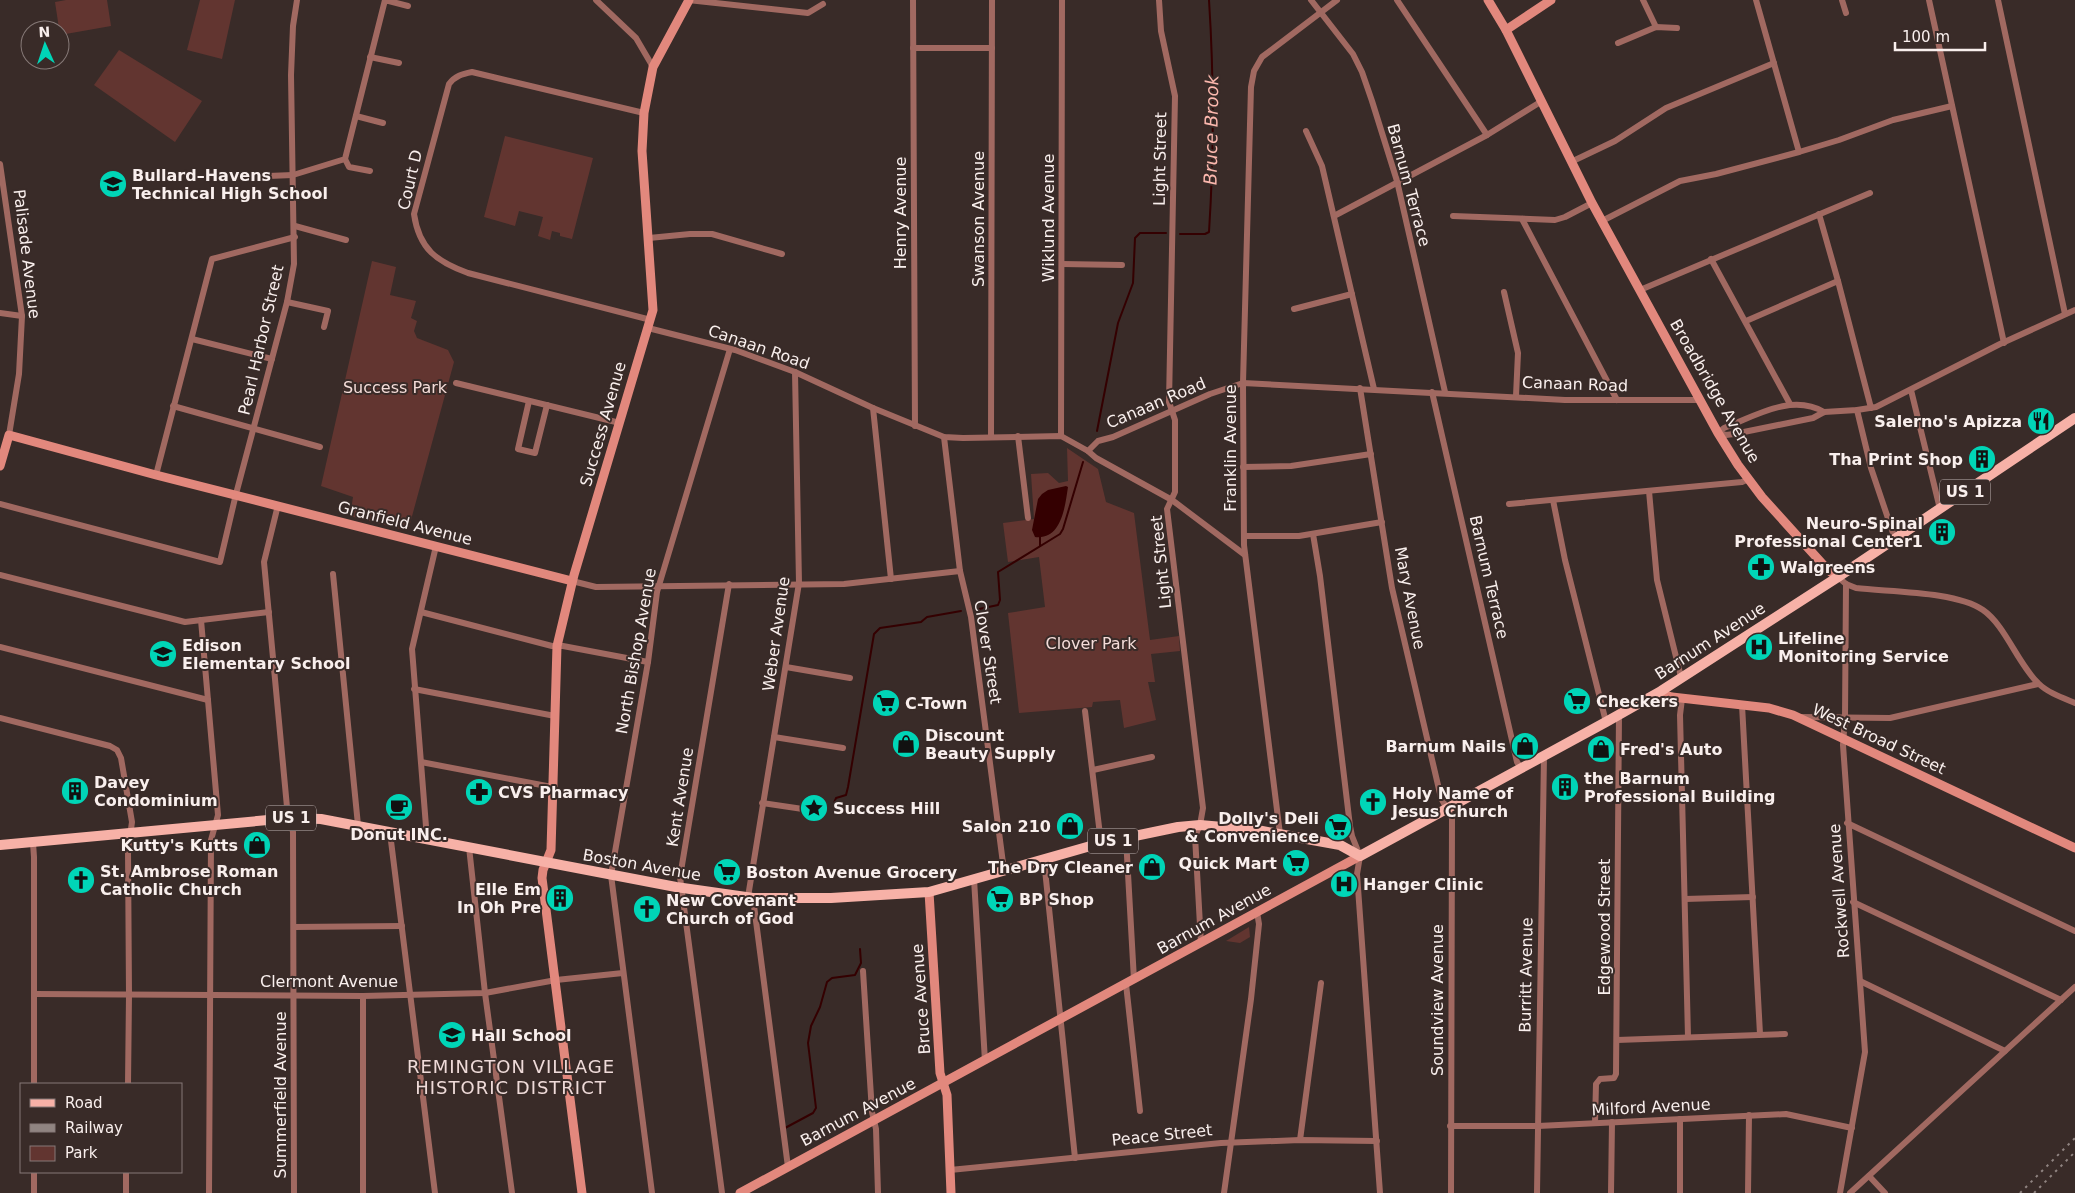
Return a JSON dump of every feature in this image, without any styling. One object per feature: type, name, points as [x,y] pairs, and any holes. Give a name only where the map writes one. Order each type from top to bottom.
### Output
[{"type":"main road","name":"Barnum Avenue","points":[[1360,856],[1620,715],[1842,581],[1895,539],[2075,418]]},
{"type":"main road","name":"Boston Avenue","points":[[0,845],[290,818],[321,819],[682,888],[750,897],[839,898],[929,892],[1101,844],[1200,825],[1234,826],[1342,845],[1360,856]]},
{"type":"street","name":"Pearl Harbor Street","points":[[0,504],[220,562],[287,302],[294,264],[291,75],[293,26],[297,0]]},
{"type":"street","points":[[370,172],[349,167],[345,159],[385,0],[408,6]]},
{"type":"street","points":[[596,0],[636,38],[653,67]]},
{"type":"street","points":[[688,0],[808,13],[824,4]]},
{"type":"street","name":"Success Avenue","points":[[582,1193],[542,878],[551,850],[557,646],[572,581],[654,310],[642,150],[644,113],[653,67],[688,0]]},
{"type":"street","name":"Henry Avenue","points":[[913,0],[915,426]]},
{"type":"street","name":"Swanson Avenue","points":[[991,437],[992,0]]},
{"type":"street","name":"Wiklund Avenue","points":[[1061,436],[1062,0]]},
{"type":"street","name":"Light Street","points":[[1158,0],[1162,37],[1175,96],[1168,402],[1175,420],[1174,492],[1167,509],[1203,808],[1200,825],[1195,836],[1201,943]]},
{"type":"street","name":"Barnum Terrace","points":[[1311,0],[1353,54],[1362,72],[1397,181],[1445,392]]},
{"type":"street","points":[[1320,12],[1337,0]]},
{"type":"street","points":[[1397,0],[1486,135]]},
{"type":"street","name":"Broadbridge Avenue","points":[[1488,0],[1506,30],[1592,203],[1718,433],[1749,479],[1828,570],[1842,581],[1866,589],[1924,594],[1961,601],[1980,608],[1992,618],[2038,684],[2075,703]]},
{"type":"street","points":[[1506,30],[1551,0]]},
{"type":"street","points":[[1642,0],[1656,27]]},
{"type":"street","points":[[1756,0],[1799,152]]},
{"type":"street","points":[[1842,0],[1846,13]]},
{"type":"street","points":[[1930,0],[2004,343]]},
{"type":"street","points":[[1998,0],[2065,314]]},
{"type":"street","name":"Franklin Avenue","points":[[1280,834],[1244,536],[1243,383],[1250,96],[1252,75],[1258,62],[1266,53],[1320,12]]},
{"type":"street","points":[[1618,44],[1656,27],[1676,28]]},
{"type":"street","points":[[913,48],[992,48]]},
{"type":"street","points":[[370,56],[399,63]]},
{"type":"street","points":[[1573,162],[1614,141],[1666,108],[1774,63]]},
{"type":"street","name":"Court D","points":[[644,113],[472,72],[462,74],[454,78],[449,84],[414,214],[415,224],[423,244],[436,257],[452,267],[649,324]]},
{"type":"street","points":[[1334,216],[1486,135],[1542,101]]},
{"type":"street","points":[[1602,221],[1680,181],[1716,174],[1799,152],[1839,140],[1893,120],[1952,106]]},
{"type":"street","points":[[356,116],[383,124]]},
{"type":"street","points":[[1306,132],[1322,166],[1374,389]]},
{"type":"street","points":[[268,176],[293,176],[345,159]]},
{"type":"street","name":"Palisade Avenue","points":[[0,164],[22,316],[20,374],[9,435],[0,466]]},
{"type":"street","points":[[1640,290],[1870,194]]},
{"type":"street","points":[[1453,216],[1561,219],[1592,203]]},
{"type":"street","points":[[1819,214],[1871,408]]},
{"type":"street","points":[[1522,219],[1617,400]]},
{"type":"street","points":[[294,226],[346,240]]},
{"type":"street","points":[[649,238],[698,233],[712,234],[782,254]]},
{"type":"street","points":[[156,475],[212,259],[295,237]]},
{"type":"street","points":[[1711,259],[1790,404]]},
{"type":"street","points":[[1062,264],[1122,265]]},
{"type":"street","points":[[1746,321],[1838,281]]},
{"type":"street","points":[[1504,292],[1518,353],[1516,396]]},
{"type":"street","points":[[1294,309],[1352,294]]},
{"type":"street","points":[[287,302],[328,311],[324,327]]},
{"type":"street","points":[[1824,412],[1812,407],[1790,404],[1724,428],[1718,433],[1726,436],[1813,418],[1824,412],[1871,408],[2075,310]]},
{"type":"street","points":[[0,313],[22,316]]},
{"type":"street","name":"Canaan Road","points":[[649,324],[730,349],[795,372],[873,408],[944,437],[1061,436],[1088,451],[1098,441],[1113,437],[1226,388],[1243,383],[1445,392],[1565,400],[1701,400]]},
{"type":"street","points":[[192,339],[272,359]]},
{"type":"street","name":"North Bishop Avenue","points":[[652,1193],[611,875],[648,662],[659,586],[730,349]]},
{"type":"street","name":"Weber Avenue","points":[[788,1167],[750,897],[762,803],[799,583],[795,372]]},
{"type":"street","points":[[456,383],[620,423]]},
{"type":"street","name":"Mary Avenue","points":[[1360,388],[1392,588],[1441,798],[1446,809]]},
{"type":"street","points":[[1911,390],[1940,509]]},
{"type":"street","name":"Barnum Terrace","points":[[1432,392],[1515,752],[1521,768]]},
{"type":"street","points":[[530,401],[518,449],[535,453],[547,405]]},
{"type":"street","points":[[173,406],[320,447]]},
{"type":"street","points":[[873,408],[892,579]]},
{"type":"street","points":[[1857,410],[1871,468],[1895,539]]},
{"type":"street","name":"Granfield Avenue","points":[[9,435],[156,475],[596,587],[799,583],[844,584],[960,571]]},
{"type":"street","points":[[1018,436],[1028,518]]},
{"type":"street","name":"Clover Street","points":[[944,437],[960,571],[971,617],[1004,871]]},
{"type":"street","points":[[1088,451],[1096,458],[1172,500],[1245,555]]},
{"type":"street","points":[[1243,467],[1291,466],[1371,454]]},
{"type":"street","points":[[1509,504],[1742,482],[1749,479]]},
{"type":"street","points":[[1649,491],[1658,580],[1681,677]]},
{"type":"street","points":[[1553,500],[1565,560],[1606,722]]},
{"type":"street","name":"Summerfield Avenue","points":[[278,506],[264,562],[287,807],[293,831],[294,1193]]},
{"type":"street","points":[[1244,536],[1313,534],[1382,522]]},
{"type":"street","points":[[1313,534],[1320,576],[1351,831],[1360,856],[1357,874],[1380,1193]]},
{"type":"street","points":[[426,839],[412,649],[436,546]]},
{"type":"street","points":[[333,574],[358,825]]},
{"type":"street","points":[[0,576],[185,622],[269,612]]},
{"type":"street","name":"Rockwell Avenue","points":[[1840,1193],[1864,1063],[1844,738],[1842,581]]},
{"type":"street","name":"Kent Avenue","points":[[722,1193],[680,877],[729,584]]},
{"type":"street","points":[[421,612],[552,646],[648,662]]},
{"type":"street","points":[[200,620],[217,809],[211,840],[212,994],[209,1193]]},
{"type":"street","points":[[0,647],[208,700]]},
{"type":"street","points":[[786,667],[850,678]]},
{"type":"street","points":[[1798,717],[1890,718],[2038,684]]},
{"type":"street","points":[[414,689],[555,716]]},
{"type":"street","name":"West Broad Street","points":[[1661,690],[1667,696],[1682,699],[1769,708],[1798,717],[2075,848]]},
{"type":"street","points":[[1682,699],[1680,715],[1688,1037]]},
{"type":"street","points":[[1742,705],[1760,1034]]},
{"type":"street","points":[[1085,711],[1101,844]]},
{"type":"street","name":"Edgewood Street","points":[[1596,1124],[1596,1084],[1600,1079],[1616,1076],[1620,715]]},
{"type":"street","points":[[0,718],[110,746],[118,750],[121,758],[132,822],[128,850],[128,1083]]},
{"type":"street","points":[[774,737],[843,748]]},
{"type":"street","name":"Burritt Avenue","points":[[1537,1193],[1544,756]]},
{"type":"street","points":[[1093,770],[1152,757]]},
{"type":"street","points":[[421,762],[552,787]]},
{"type":"street","points":[[762,803],[823,812]]},
{"type":"street","name":"Soundview Avenue","points":[[1446,809],[1452,818],[1450,1193]]},
{"type":"street","points":[[1848,823],[2075,931]]},
{"type":"street","points":[[390,833],[435,1193]]},
{"type":"street","points":[[1126,838],[1130,982],[1140,1111]]},
{"type":"street","points":[[32,843],[34,866],[34,1083]]},
{"type":"street","points":[[469,847],[485,993],[512,1193]]},
{"type":"street","name":"Barnum Avenue","points":[[740,1193],[1360,856]]},
{"type":"street","points":[[1044,860],[1075,1158]]},
{"type":"street","points":[[974,879],[985,1061]]},
{"type":"street","name":"Bruce Avenue","points":[[929,892],[940,1073],[947,1095],[951,1193]]},
{"type":"street","points":[[1685,899],[1753,896]]},
{"type":"street","points":[[1853,902],[2061,1000]]},
{"type":"street","points":[[1224,1193],[1251,999],[1259,924],[1257,912]]},
{"type":"street","points":[[294,927],[402,926]]},
{"type":"street","points":[[863,971],[878,1193]]},
{"type":"street","name":"Clermont Avenue","points":[[34,994],[363,996],[485,993],[556,980],[623,973]]},
{"type":"street","points":[[1860,981],[2005,1051]]},
{"type":"street","points":[[1300,1140],[1321,983]]},
{"type":"street","points":[[1850,1193],[2075,987]]},
{"type":"street","points":[[363,996],[363,1193]]},
{"type":"street","points":[[1617,1040],[1785,1034]]},
{"type":"street","name":"Milford Avenue","points":[[1450,1126],[1596,1124],[1786,1114],[1852,1128]]},
{"type":"street","points":[[1748,1193],[1749,1115]]},
{"type":"street","points":[[1680,1119],[1680,1193]]},
{"type":"street","points":[[1611,1193],[1612,1122]]},
{"type":"street","name":"Peace Street","points":[[950,1170],[1230,1143],[1300,1140],[1377,1141]]},
{"type":"street","points":[[34,1173],[34,1193]]},
{"type":"street","points":[[126,1173],[126,1193]]},
{"type":"street","points":[[1869,1176],[1885,1193]]},
{"type":"green space","points":[[66,0],[107,0],[111,26],[70,33],[70,20],[58,20],[55,2]]},
{"type":"green space","points":[[200,0],[235,0],[222,59],[187,50]]},
{"type":"green space","points":[[119,50],[202,101],[175,142],[94,85]]},
{"type":"green space","points":[[505,136],[593,158],[572,239],[560,236],[560,233],[552,231],[550,240],[538,236],[543,217],[519,211],[515,226],[484,217]]},
{"type":"green space","name":"Success Park","points":[[372,261],[396,267],[390,295],[416,301],[411,318],[417,321],[414,331],[417,338],[448,350],[454,362],[408,531],[350,516],[353,497],[321,486]]},
{"type":"green space","name":"Clover Park","points":[[1067,448],[1098,469],[1106,502],[1134,513],[1150,640],[1179,636],[1180,651],[1151,654],[1155,682],[1148,682],[1156,720],[1124,728],[1120,700],[1093,702],[1092,707],[1019,713],[1008,613],[1045,607],[1039,557],[1008,562],[1003,523],[1034,519],[1031,474],[1048,473],[1059,483],[1068,481]]},
{"type":"green space","points":[[1249,927],[1250,937],[1240,943],[1226,941]]},
{"type":"shaded area","points":[[1068,487],[1065,503],[1057,528],[1044,536],[1035,537],[1032,530],[1038,499],[1048,490]]},
{"type":"waterway","name":"Bruce Brook","points":[[1180,234],[1205,234],[1209,232],[1213,116],[1209,0]]},
{"type":"waterway","name":"Bruce Brook","points":[[1097,431],[1118,323],[1133,283],[1135,238],[1140,233],[1166,233]]},
{"type":"waterway","name":"Bruce Brook","points":[[979,609],[998,605],[1000,600],[998,572],[1060,534],[1083,462]]},
{"type":"waterway","points":[[1040,536],[1040,546]]},
{"type":"waterway","name":"Bruce Brook","points":[[834,803],[836,798],[846,795],[848,787],[874,634],[880,628],[921,622],[927,617],[961,611]]},
{"type":"waterway","name":"Bruce Brook","points":[[785,1128],[813,1113],[816,1108],[808,1043],[811,1026],[820,1007],[827,982],[832,978],[855,975],[861,963],[860,949]]},
{"type":"railway","points":[[2020,1193],[2075,1138]]},
{"type":"railway","points":[[2034,1193],[2075,1152]]},
{"type":"place","name":"Bullard–Havens Technical High School","points":[[113,184]]},
{"type":"place","name":"Salerno's Apizza","points":[[2041,421]]},
{"type":"place","name":"Tha Print Shop","points":[[1982,459]]},
{"type":"place","name":"Neuro-Spinal Professional Center1","points":[[1942,532]]},
{"type":"place","name":"Walgreens","points":[[1761,567]]},
{"type":"place","name":"Lifeline Monitoring Service","points":[[1759,647]]},
{"type":"place","name":"Edison Elementary School","points":[[163,654]]},
{"type":"place","name":"Checkers","points":[[1577,701]]},
{"type":"place","name":"C-Town","points":[[886,703]]},
{"type":"place","name":"Discount Beauty Supply","points":[[906,744]]},
{"type":"place","name":"Barnum Nails","points":[[1525,746]]},
{"type":"place","name":"Fred's Auto","points":[[1601,749]]},
{"type":"place","name":"the Barnum Professional Building","points":[[1565,787]]},
{"type":"place","name":"Davey Condominium","points":[[75,791]]},
{"type":"place","name":"CVS Pharmacy","points":[[479,792]]},
{"type":"place","name":"Holy Name of Jesus Church","points":[[1373,802]]},
{"type":"place","name":"Donut INC.","points":[[399,807]]},
{"type":"place","name":"Success Hill","points":[[814,808]]},
{"type":"place","name":"Salon 210","points":[[1070,826]]},
{"type":"place","name":"Dolly's Deli & Convenience","points":[[1338,827]]},
{"type":"place","name":"Kutty's Kutts","points":[[257,845]]},
{"type":"place","name":"Quick Mart","points":[[1296,863]]},
{"type":"place","name":"The Dry Cleaner","points":[[1152,867]]},
{"type":"place","name":"Boston Avenue Grocery","points":[[727,872]]},
{"type":"place","name":"St. Ambrose Roman Catholic Church","points":[[81,880]]},
{"type":"place","name":"Hanger Clinic","points":[[1344,884]]},
{"type":"place","name":"Elle Em In Oh Pre","points":[[560,898]]},
{"type":"place","name":"BP Shop","points":[[1000,899]]},
{"type":"place","name":"New Covenant Church of God","points":[[647,909]]},
{"type":"place","name":"Hall School","points":[[452,1035]]},
{"type":"district","name":"REMINGTON VILLAGE HISTORIC DISTRICT","points":[[511,1076]]}]
